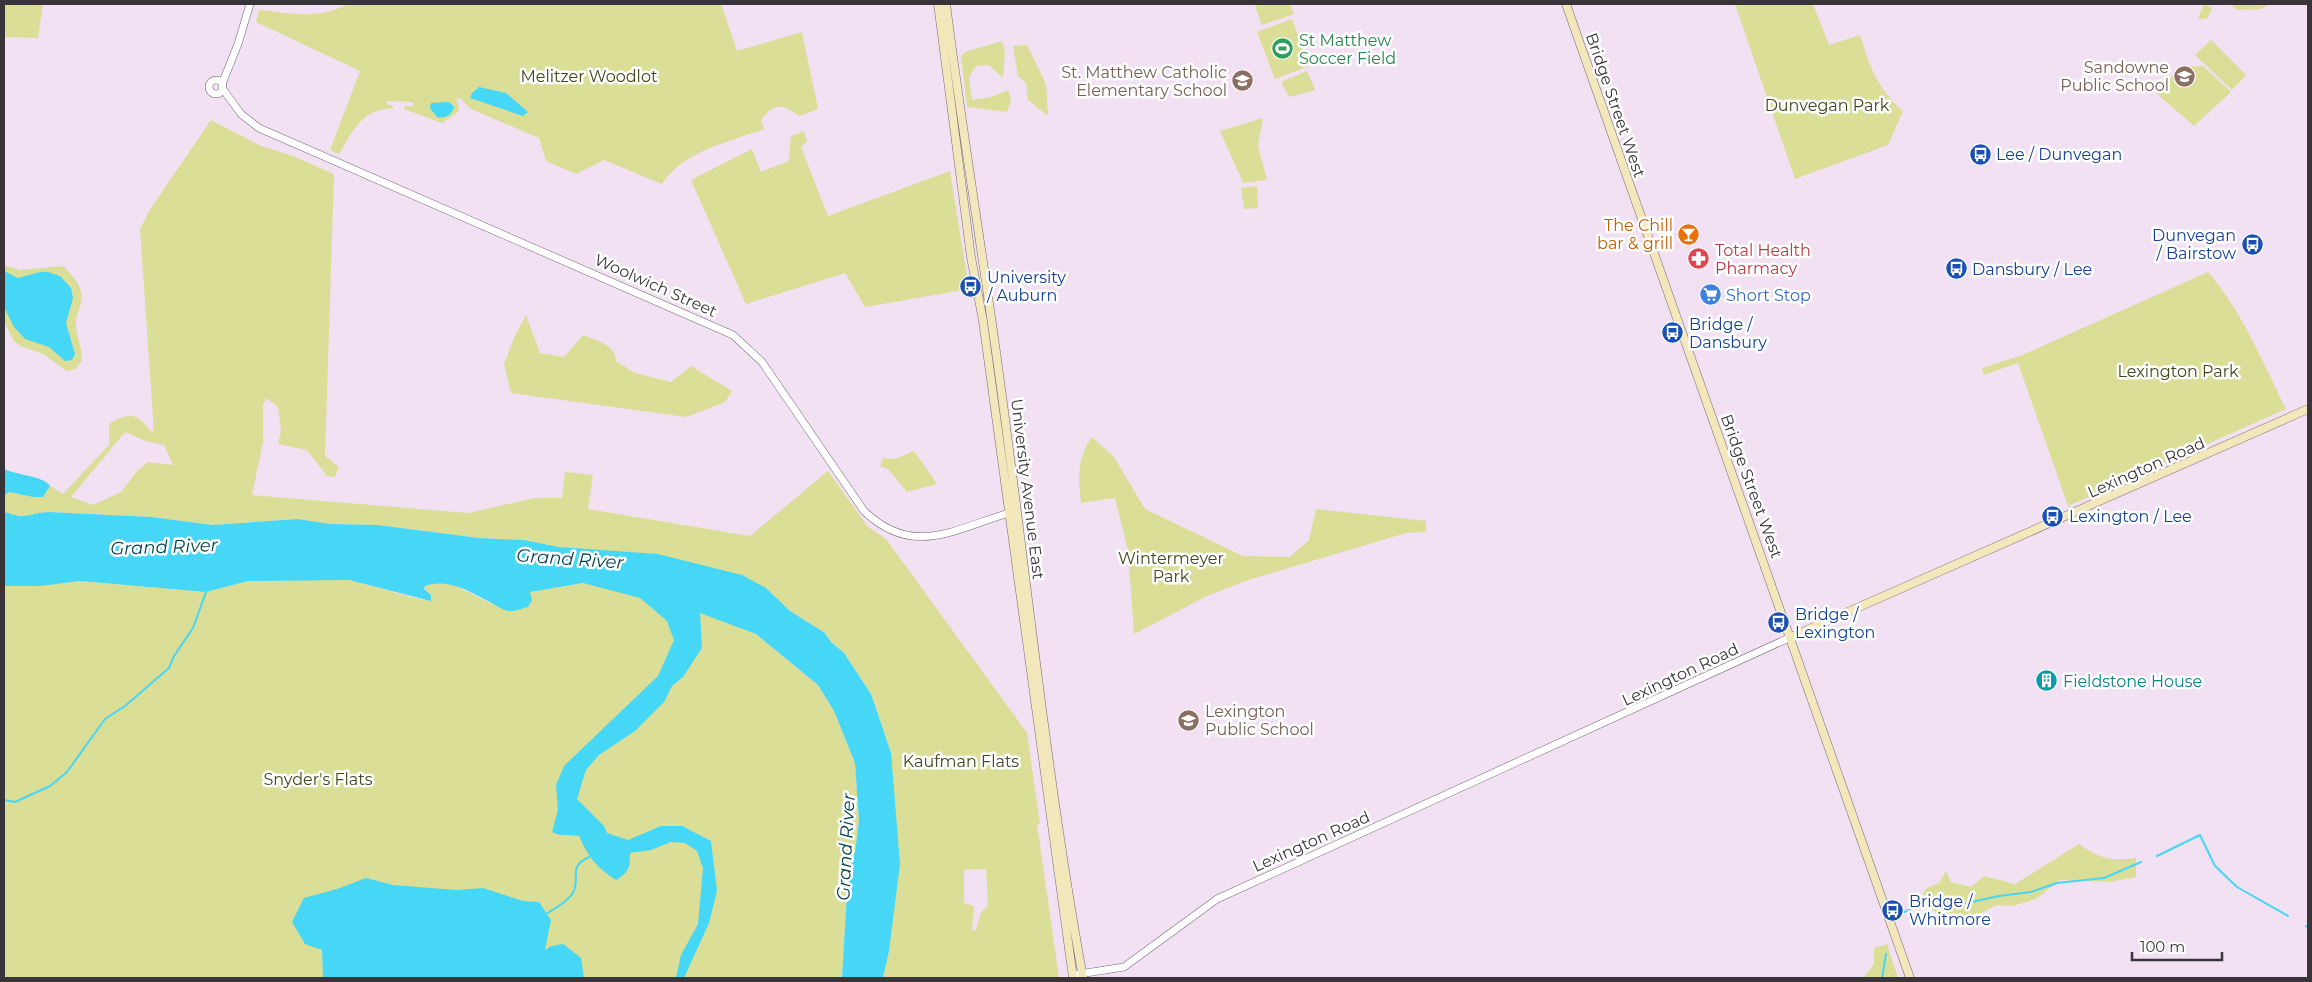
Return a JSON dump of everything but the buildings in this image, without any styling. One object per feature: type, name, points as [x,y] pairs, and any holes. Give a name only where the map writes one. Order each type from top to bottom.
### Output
[{"type":"main road","name":"University Avenue East","points":[[938,4],[971,257],[983,321],[1073,977]]},
{"type":"main road","name":"University Avenue East","points":[[946,4],[1000,381],[1014,497],[1070,899],[1083,976]]},
{"type":"main road","name":"Bridge Street West","points":[[1566,4],[1910,978]]},
{"type":"main road","name":"Lexington Road","points":[[1791,638],[2308,409]]},
{"type":"street","name":"Woolwich Street","points":[[250,4],[238,44],[219,87],[242,114],[259,128],[733,335],[762,362],[864,511],[876,522],[893,532],[917,538],[935,536],[1009,513]]},
{"type":"street","name":"Lexington Road","points":[[1073,977],[1124,967],[1217,899],[1791,638]]},
{"type":"green space","points":[[4,4],[43,4],[38,38],[4,37]]},
{"type":"green space","name":"Melitzer Woodlot","points":[[347,4],[721,4],[737,51],[802,32],[818,109],[799,116],[783,107],[774,108],[761,121],[764,129],[722,143],[694,156],[682,163],[662,184],[604,160],[576,174],[546,161],[539,138],[471,109],[460,98],[456,99],[459,107],[458,112],[442,123],[404,109],[405,106],[413,106],[413,102],[386,101],[387,105],[393,105],[393,108],[373,113],[360,122],[339,154],[330,150],[360,71],[256,22],[259,10],[293,14],[316,14],[337,9]]},
{"type":"green space","name":"St Matthew Soccer Field","points":[[1260,4],[1290,4],[1294,14],[1262,25],[1255,6]]},
{"type":"green space","name":"Dunvegan Park","points":[[1735,4],[1813,4],[1829,45],[1860,35],[1875,76],[1887,94],[1903,111],[1888,145],[1795,179]]},
{"type":"green space","points":[[2204,4],[2212,8],[2207,19],[2203,20],[2198,18]]},
{"type":"green space","points":[[2230,4],[2269,4],[2261,9],[2237,10]]},
{"type":"green space","name":"St Matthew Soccer Field","points":[[1292,19],[1309,66],[1275,79],[1257,32]]},
{"type":"green space","points":[[2211,40],[2246,75],[2232,90],[2195,55]]},
{"type":"green space","points":[[1002,41],[1005,52],[1003,78],[989,65],[976,66],[969,77],[972,100],[991,97],[1008,90],[1011,100],[1007,112],[967,107],[961,56],[965,52]]},
{"type":"green space","points":[[1027,45],[1046,84],[1048,116],[1028,100],[1026,83],[1018,76],[1013,46]]},
{"type":"green space","points":[[2203,66],[2231,92],[2194,126],[2156,93],[2181,67]]},
{"type":"green space","name":"St Matthew Soccer Field","points":[[1307,71],[1315,90],[1289,97],[1281,82]]},
{"type":"green space","points":[[1263,118],[1258,146],[1267,180],[1243,183],[1220,131]]},
{"type":"green space","name":"Kaufman Flats","points":[[211,120],[261,146],[293,156],[334,174],[325,456],[339,467],[335,477],[327,476],[307,450],[278,444],[281,430],[278,407],[266,398],[263,405],[263,442],[252,495],[468,513],[535,498],[562,498],[565,472],[593,475],[588,509],[750,536],[828,471],[868,527],[886,539],[1027,733],[1040,824],[1037,824],[1059,978],[883,978],[889,951],[891,753],[871,694],[844,653],[831,642],[825,633],[790,611],[766,588],[524,540],[480,538],[378,525],[330,524],[298,519],[213,525],[151,517],[49,512],[22,516],[4,512],[4,496],[9,492],[33,497],[47,492],[50,486],[63,494],[109,445],[109,424],[125,417],[134,416],[154,432],[140,229],[149,211]],"holes":[[[125,432],[146,441],[164,445],[173,465],[148,462],[137,471],[121,492],[93,505],[71,497]],[[986,869],[988,906],[981,912],[976,930],[972,930],[974,906],[964,903],[964,870]]]},
{"type":"green space","points":[[804,131],[807,141],[801,147],[828,216],[950,171],[969,289],[865,307],[845,273],[746,304],[691,180],[752,149],[761,172],[789,161],[791,136]]},
{"type":"green space","points":[[1257,186],[1258,208],[1244,209],[1241,188]]},
{"type":"green space","points":[[4,265],[20,270],[63,266],[80,287],[82,298],[76,326],[82,361],[75,369],[67,371],[43,354],[20,346],[13,340],[4,321]]},
{"type":"green space","name":"Lexington Park","points":[[2208,272],[2242,320],[2286,409],[2068,506],[2018,363],[1984,375],[1982,368],[2020,356]]},
{"type":"green space","points":[[526,315],[540,353],[564,357],[583,335],[609,347],[615,355],[616,361],[635,373],[671,382],[691,366],[732,391],[725,402],[686,417],[511,393],[504,364],[514,338]]},
{"type":"green space","name":"Wintermeyer Park","points":[[1092,437],[1114,457],[1145,509],[1243,556],[1290,557],[1309,540],[1316,509],[1426,521],[1426,532],[1406,533],[1245,581],[1207,596],[1134,634],[1128,551],[1115,498],[1081,503],[1079,485],[1081,461]]},
{"type":"green space","points":[[914,451],[937,484],[907,492],[888,469],[880,466],[883,458],[895,459]]},
{"type":"green space","name":"Snyder's Flats","points":[[288,579],[349,580],[423,600],[425,586],[433,583],[452,584],[492,604],[530,592],[583,583],[700,612],[756,634],[818,685],[834,711],[855,763],[859,821],[855,852],[848,876],[842,978],[4,978],[4,586],[80,581],[206,592],[248,581]]},
{"type":"green space","points":[[2079,844],[2105,858],[2136,858],[2136,877],[2110,882],[2060,880],[2036,899],[2013,906],[1997,905],[1958,925],[1951,923],[1929,908],[1916,903],[1927,888],[1939,883],[1946,871],[1951,882],[1971,887],[1984,876],[2015,884]]},
{"type":"green space","points":[[1887,944],[1898,978],[1863,978],[1874,964],[1874,948]]},
{"type":"water","points":[[479,87],[506,93],[528,112],[523,116],[470,98],[472,93]]},
{"type":"water","points":[[448,102],[454,106],[452,112],[446,117],[437,117],[430,108],[431,103]]},
{"type":"water","points":[[4,271],[18,278],[40,272],[48,272],[60,276],[71,288],[73,298],[66,323],[75,354],[72,360],[65,361],[49,347],[25,339],[14,327],[4,307]]},
{"type":"water","points":[[4,469],[42,480],[50,486],[43,497],[9,492],[4,496]]},
{"type":"water","name":"Grand River","points":[[4,512],[22,516],[49,512],[151,517],[213,525],[298,519],[330,524],[378,525],[479,538],[524,540],[559,547],[658,554],[742,575],[766,588],[790,611],[825,633],[831,642],[844,653],[871,694],[891,753],[900,864],[889,951],[883,978],[842,978],[848,876],[855,852],[859,821],[855,763],[834,711],[818,685],[756,634],[700,613],[702,648],[683,677],[672,686],[664,702],[635,731],[599,755],[586,770],[577,799],[604,826],[607,833],[628,840],[661,826],[682,826],[711,841],[717,891],[709,923],[684,978],[676,978],[681,955],[698,924],[703,868],[697,851],[685,843],[671,842],[651,850],[630,853],[628,869],[624,875],[616,880],[603,871],[594,861],[579,836],[555,834],[552,832],[558,810],[556,785],[564,766],[658,676],[674,640],[667,621],[640,598],[583,583],[530,592],[532,600],[528,607],[511,611],[501,608],[466,590],[442,584],[425,586],[424,589],[431,595],[431,601],[349,580],[248,581],[206,592],[80,581],[40,586],[4,586]]},
{"type":"water","points":[[366,878],[393,885],[456,890],[483,888],[523,901],[539,902],[551,920],[545,950],[551,946],[563,944],[581,958],[584,978],[323,978],[322,950],[305,944],[292,922],[304,898],[337,889]]},
{"type":"waterway","points":[[4,800],[15,802],[50,786],[67,772],[105,719],[125,706],[169,668],[174,656],[193,628],[206,592]]},
{"type":"waterway","points":[[2157,856],[2200,835],[2215,866],[2237,887],[2288,916]]},
{"type":"waterway","points":[[546,914],[572,895],[576,885],[577,868],[579,864],[589,857]]},
{"type":"waterway","points":[[1902,913],[1932,900],[1958,905],[1999,896],[2031,892],[2057,883],[2104,878],[2141,862]]},
{"type":"waterway","points":[[1882,978],[1886,954]]},
{"type":"place","name":"St Matthew Soccer Field","points":[[1283,49]]},
{"type":"place","name":"Sandowne Public School","points":[[2185,76]]},
{"type":"place","name":"St. Matthew Catholic Elementary School","points":[[1243,81]]},
{"type":"place","name":"Lee / Dunvegan","points":[[1980,154]]},
{"type":"place","name":"The Chill bar & grill","points":[[1689,234]]},
{"type":"place","name":"Dunvegan / Bairstow","points":[[2252,244]]},
{"type":"place","name":"Total Health Pharmacy","points":[[1699,259]]},
{"type":"place","name":"Dansbury / Lee","points":[[1956,269]]},
{"type":"place","name":"University / Auburn","points":[[971,286]]},
{"type":"place","name":"Short Stop","points":[[1710,295]]},
{"type":"place","name":"Bridge / Dansbury","points":[[1673,333]]},
{"type":"place","name":"Lexington / Lee","points":[[2053,516]]},
{"type":"place","name":"Bridge / Lexington","points":[[1779,623]]},
{"type":"place","name":"Fieldstone House","points":[[2047,681]]},
{"type":"place","name":"Lexington Public School","points":[[1189,720]]},
{"type":"place","name":"Bridge / Whitmore","points":[[1893,910]]}]
